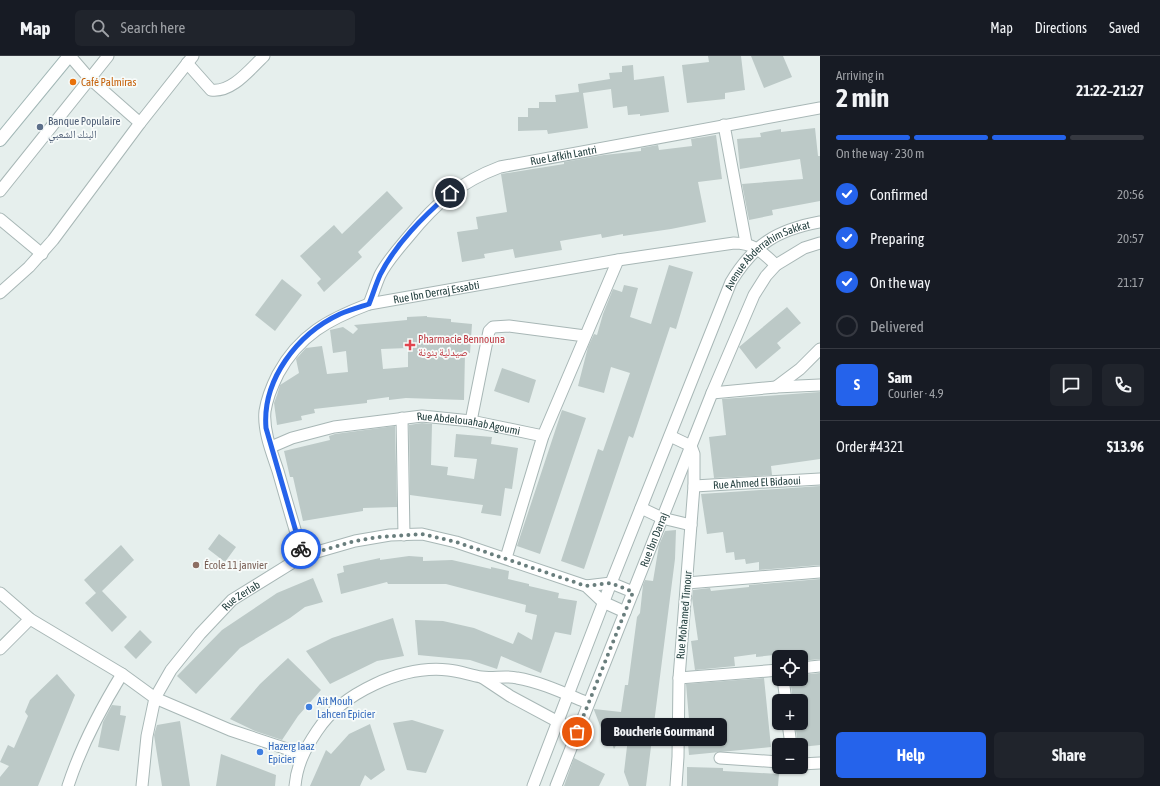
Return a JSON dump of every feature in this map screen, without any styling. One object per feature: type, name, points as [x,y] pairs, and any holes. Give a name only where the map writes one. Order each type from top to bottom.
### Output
[{"type":"main road","points":[[0,140],[70,56]]},
{"type":"street","points":[[70,56],[89,78],[140,123]]},
{"type":"street","points":[[0,191],[108,56]]},
{"type":"street","points":[[1,291],[42,254],[69,221],[78,206],[190,59],[211,90],[218,91],[232,84],[264,56]]},
{"type":"street","name":"Rue Lafkih Lantri","points":[[369,304],[380,275],[401,245],[426,215],[450,193],[477,176],[500,167],[820,108]]},
{"type":"street","points":[[724,125],[746,243],[758,248],[776,265]]},
{"type":"street","points":[[0,220],[42,254]]},
{"type":"street","name":"Avenue Abderrahim Sakkat","points":[[723,299],[741,266],[758,248],[788,230],[820,222]]},
{"type":"street","name":"Rue Ibn Derraj Essabti","points":[[303,556],[270,447],[265,412],[270,390],[292,352],[315,330],[340,315],[369,304],[618,260],[746,243]]},
{"type":"street","name":"Avenue Abderrahim Sakkat","points":[[754,295],[766,276],[776,265],[804,248],[820,243]]},
{"type":"street","points":[[506,558],[543,436],[618,260]]},
{"type":"street","name":"Rue Ibn Darraj","points":[[556,786],[712,393],[754,295]]},
{"type":"street","name":"Rue Ibn Darraj","points":[[533,786],[603,602],[723,299]]},
{"type":"street","points":[[471,421],[489,331],[493,327],[509,326],[585,336]]},
{"type":"street","points":[[776,387],[800,369],[820,349]]},
{"type":"street","points":[[712,393],[776,387],[820,386]]},
{"type":"street","name":"Rue Abdelouahab Agoumi","points":[[270,447],[292,438],[334,427],[422,416],[471,421],[543,436]]},
{"type":"street","points":[[402,418],[404,535]]},
{"type":"street","points":[[670,436],[691,446]]},
{"type":"street","name":"Rue Mohamed Timour","points":[[676,786],[679,678],[694,486],[694,454],[691,446]]},
{"type":"street","name":"Rue Ahmed El Bidaoui","points":[[694,486],[820,479]]},
{"type":"street","points":[[641,508],[662,518],[691,525]]},
{"type":"street","name":"Rue ZerIab","points":[[142,786],[147,736],[155,698],[176,664],[200,634],[232,600],[264,578],[303,556],[355,541],[390,535],[422,534],[456,542],[586,586],[603,602],[626,612]]},
{"type":"street","points":[[687,583],[820,572]]},
{"type":"street","name":"Rue ZerIab","points":[[586,586],[611,583],[633,592]]},
{"type":"street","points":[[0,593],[30,619],[122,674],[155,698],[230,730],[302,754]]},
{"type":"street","points":[[0,649],[30,619]]},
{"type":"street","points":[[808,667],[820,666]]},
{"type":"street","points":[[295,786],[302,754],[326,718],[350,697],[384,681],[412,672],[447,670],[483,678],[505,676],[518,678],[588,703]]},
{"type":"street","points":[[679,678],[772,671]]},
{"type":"street","points":[[68,786],[77,759],[98,713],[122,674]]},
{"type":"street","points":[[483,678],[510,696],[577,732]]},
{"type":"street","points":[[720,758],[772,762]]},
{"type":"street","points":[[808,764],[820,763]]},
{"type":"building","points":[[708,56],[741,56],[745,90],[725,93],[725,99],[687,103],[682,65],[709,62]]},
{"type":"building","points":[[751,56],[783,56],[792,77],[764,88]]},
{"type":"building","points":[[633,65],[634,80],[664,76],[669,112],[640,116],[640,114],[628,115],[627,106],[613,108],[611,89],[583,93],[588,128],[548,134],[547,130],[518,131],[518,117],[528,117],[528,108],[539,108],[539,102],[556,102],[555,95],[579,92],[578,84],[610,79],[609,73],[622,72],[622,66]]},
{"type":"building","points":[[815,128],[818,156],[820,156],[820,201],[772,210],[773,215],[749,220],[742,184],[803,179],[800,159],[740,169],[737,139],[761,137],[760,133],[781,129],[781,132]]},
{"type":"building","points":[[716,135],[722,179],[698,182],[706,222],[623,236],[623,234],[602,238],[601,234],[560,241],[562,250],[515,258],[513,249],[484,254],[485,258],[462,262],[457,232],[478,229],[476,217],[507,212],[501,174],[564,164],[564,162],[604,155],[641,151],[641,148],[658,145],[659,150],[692,146],[691,139]]},
{"type":"building","points":[[387,191],[403,208],[358,252],[362,257],[324,292],[317,283],[321,279],[300,256],[334,225],[342,234]]},
{"type":"building","points":[[669,265],[693,272],[676,329],[670,327],[633,438],[629,436],[584,569],[561,561],[598,449],[603,451],[630,373],[611,367],[604,393],[578,386],[588,347],[594,334],[597,335],[603,314],[613,289],[622,292],[624,285],[638,288],[630,317],[651,324]]},
{"type":"building","points":[[282,279],[302,295],[275,331],[255,315]]},
{"type":"building","points":[[787,307],[801,323],[777,343],[781,348],[756,369],[739,347]]},
{"type":"building","points":[[427,316],[451,319],[451,322],[472,324],[470,353],[465,353],[464,400],[406,398],[389,400],[389,397],[367,400],[367,403],[314,409],[315,413],[301,416],[302,420],[277,425],[274,403],[280,385],[299,373],[296,359],[306,348],[322,346],[327,374],[348,372],[346,351],[333,353],[330,330],[343,327],[353,334],[358,329],[354,325],[407,320],[407,317]],"holes":[[[408,348],[408,367],[383,369],[381,349]]]},
{"type":"building","points":[[502,368],[536,380],[529,403],[494,391]]},
{"type":"building","points":[[820,392],[820,459],[771,466],[772,475],[714,478],[709,437],[726,435],[722,399]]},
{"type":"building","points":[[562,410],[586,418],[540,554],[517,546]]},
{"type":"building","points":[[422,423],[432,424],[431,465],[448,467],[447,475],[474,479],[477,459],[454,457],[456,434],[492,437],[491,444],[518,448],[512,489],[505,488],[501,516],[481,513],[483,505],[410,495],[409,425]]},
{"type":"building","points":[[395,426],[397,507],[363,508],[363,511],[303,521],[293,477],[290,477],[284,451],[330,440],[329,436],[335,434]]},
{"type":"building","points":[[820,486],[820,565],[759,570],[759,562],[746,564],[745,559],[735,560],[734,552],[726,553],[723,532],[707,534],[701,494]]},
{"type":"building","points":[[676,530],[675,559],[646,786],[629,786],[624,772],[630,721],[614,749],[611,741],[606,741],[594,709],[621,712],[625,685],[628,685],[643,585],[645,580],[653,581],[659,545],[665,531]]},
{"type":"building","points":[[219,534],[236,547],[225,562],[208,549]]},
{"type":"building","points":[[121,545],[134,560],[102,591],[127,617],[112,632],[85,603],[96,593],[84,580]]},
{"type":"building","points":[[409,556],[423,557],[423,561],[452,560],[491,569],[491,567],[509,571],[508,579],[559,593],[558,598],[577,601],[571,635],[555,632],[541,673],[501,656],[497,669],[470,660],[418,655],[415,620],[443,621],[474,628],[513,644],[518,632],[532,640],[537,615],[525,612],[526,605],[446,584],[388,584],[387,582],[341,594],[337,574],[344,572],[343,566],[380,558],[380,560]]},
{"type":"building","points":[[313,578],[323,602],[305,607],[290,618],[240,648],[196,694],[177,676],[222,630],[277,593]]},
{"type":"building","points":[[820,579],[820,659],[808,660],[808,650],[772,650],[772,655],[756,657],[756,654],[734,657],[735,666],[695,670],[691,641],[698,640],[692,598],[693,590],[710,588],[711,591],[749,587],[749,585]]},
{"type":"building","points":[[393,618],[404,656],[377,661],[330,684],[306,651],[332,638]]},
{"type":"building","points":[[140,630],[152,642],[136,659],[124,647]]},
{"type":"building","points":[[288,658],[321,690],[298,716],[282,740],[255,731],[230,719],[260,684]]},
{"type":"building","points":[[820,673],[820,745],[808,746],[808,738],[797,738],[796,730],[808,730],[808,694],[792,694],[791,686],[808,686],[808,674]]},
{"type":"building","points":[[57,674],[75,695],[38,786],[0,786],[0,777],[9,766],[0,762],[8,745],[14,748],[28,716],[25,712],[30,700]]},
{"type":"building","points":[[764,678],[771,747],[689,755],[686,720],[689,719],[686,684]]},
{"type":"building","points":[[112,705],[121,706],[120,715],[126,716],[119,751],[98,747],[103,722]]},
{"type":"building","points":[[412,720],[444,730],[426,773],[407,770],[393,723]]},
{"type":"building","points":[[180,721],[190,786],[162,786],[154,735],[157,725]]},
{"type":"building","points":[[370,724],[385,770],[371,780],[365,775],[360,786],[310,786],[326,750],[331,754],[349,734]]},
{"type":"building","points":[[221,754],[276,775],[275,786],[216,786]]},
{"type":"building","points":[[574,758],[605,774],[599,786],[564,786]]},
{"type":"building","points":[[687,767],[723,768],[723,771],[779,774],[778,786],[687,786]]},
{"type":"way so far","points":[[301,549],[303,556],[355,541],[390,535],[422,534],[456,542],[586,586],[611,583],[633,592],[577,732]]},
{"type":"place","name":"Café Palmiras","points":[[73,82]]},
{"type":"place","name":"Banque Populaire البنك الشعبي","points":[[40,127]]},
{"type":"place","name":"Pharmacie Bennouna صيدلية بنونة","points":[[410,345]]},
{"type":"place","name":"École 11 janvier","points":[[196,565]]},
{"type":"place","name":"Ait Mouh Lahcen Epicier","points":[[309,707]]},
{"type":"place","name":"Boucherie Gourmand","points":[[577,732]]},
{"type":"place","name":"Hazerg Iaaz Epicier","points":[[260,752]]},
{"type":"route","points":[[301,549],[270,447],[266,428],[265,412],[270,390],[282,367],[296,347],[315,330],[340,315],[369,304],[380,275],[401,245],[426,215],[450,193]]}]
